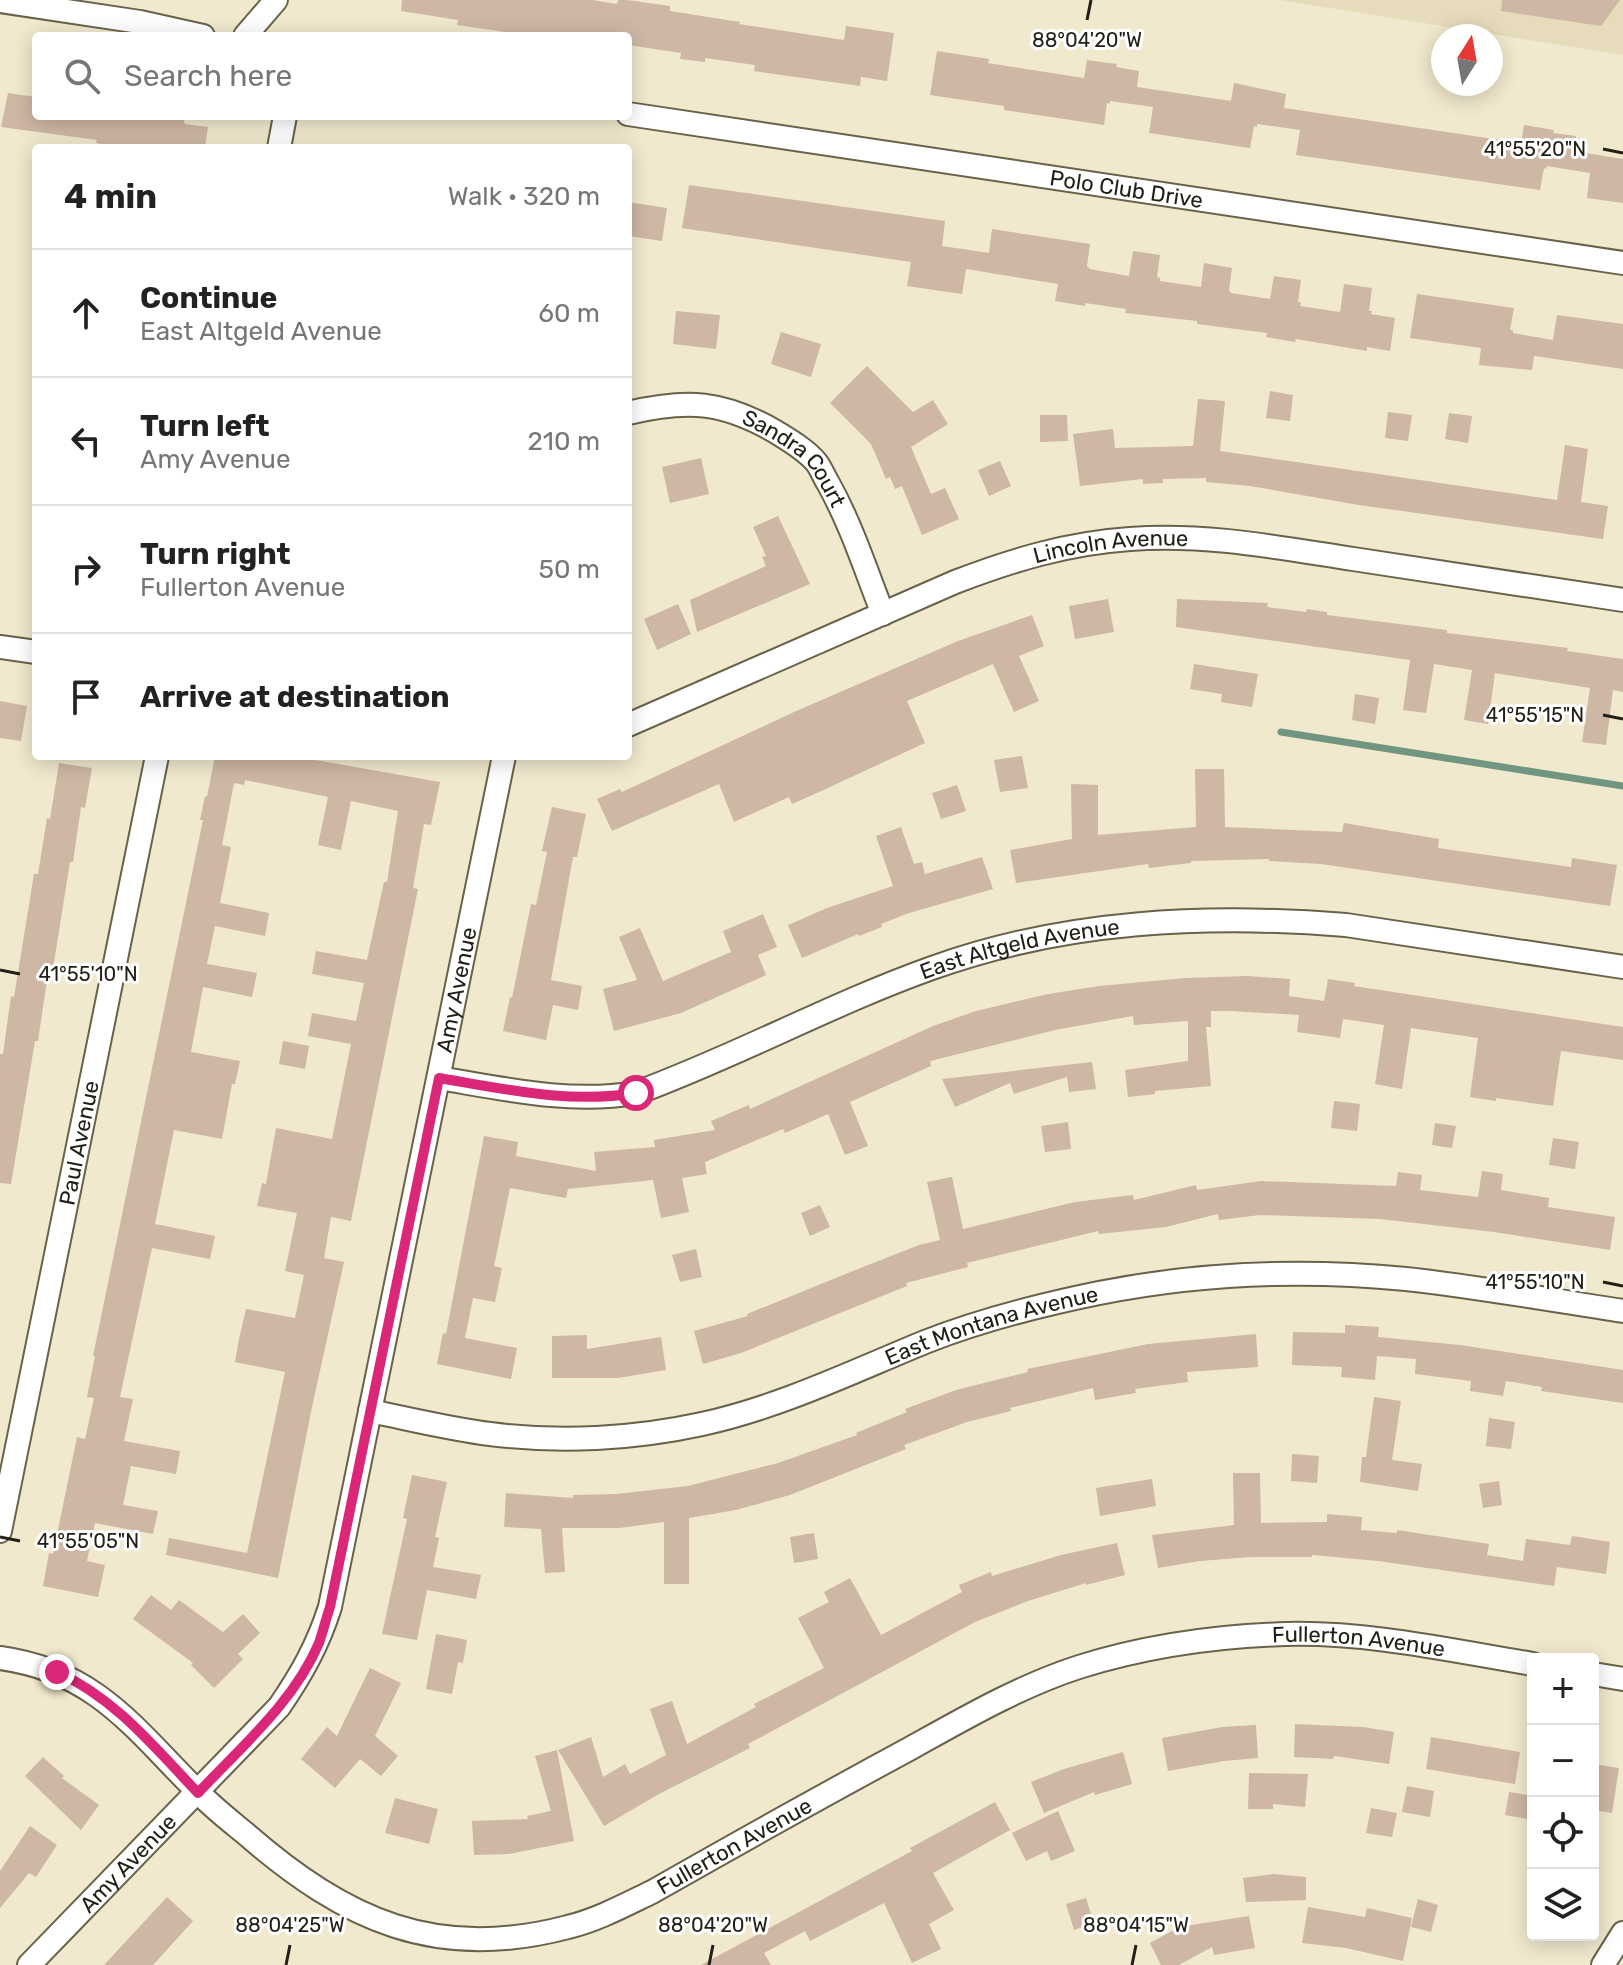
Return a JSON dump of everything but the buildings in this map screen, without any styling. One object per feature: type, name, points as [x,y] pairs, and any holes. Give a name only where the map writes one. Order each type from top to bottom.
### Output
[{"type":"street","points":[[248,32],[276,0]]},
{"type":"street","points":[[0,1],[140,22],[185,32]]},
{"type":"street","name":"Polo Club Drive","points":[[632,115],[1623,263]]},
{"type":"street","points":[[280,144],[284,120]]},
{"type":"street","name":"Sandra Court","points":[[632,412],[665,404],[722,408],[751,418],[788,440],[816,462],[837,501],[883,614]]},
{"type":"street","name":"Lincoln Avenue","points":[[632,723],[955,582],[1001,564],[1075,546],[1148,538],[1239,542],[1623,600]]},
{"type":"street","points":[[0,647],[32,651]]},
{"type":"street","name":"Paul Avenue","points":[[0,1531],[156,760]]},
{"type":"street","name":"Amy Avenue","points":[[29,1965],[279,1707],[318,1643],[330,1607],[503,760]]},
{"type":"street","name":"East Altgeld Avenue","points":[[439,1078],[547,1097],[586,1098],[636,1093],[934,967],[1053,935],[1135,925],[1221,919],[1346,925],[1623,967]]},
{"type":"street","name":"East Montana Avenue","points":[[370,1411],[468,1431],[537,1438],[652,1433],[753,1411],[928,1341],[1027,1310],[1147,1284],[1242,1275],[1404,1279],[1623,1311]]},
{"type":"street","name":"Fullerton Avenue","points":[[0,1658],[40,1666],[78,1681],[93,1691],[127,1717],[198,1793],[283,1866],[330,1898],[361,1915],[425,1934],[491,1941],[572,1927],[612,1911],[652,1892],[958,1722],[1041,1681],[1080,1667],[1163,1647],[1289,1634],[1339,1636],[1527,1663]]},
{"type":"street","points":[[1599,1675],[1623,1679]]},
{"type":"street","points":[[1603,1965],[1623,1933]]},
{"type":"shaded area","points":[[1280,0],[1623,0],[1623,55],[1503,36],[1503,24],[1431,24]]},
{"type":"waterway","points":[[1281,732],[1623,786]]},
{"type":"route","points":[[57,1672],[78,1681],[127,1717],[198,1793],[279,1707],[318,1643],[330,1607],[439,1078],[547,1097],[586,1098],[636,1093]]}]
